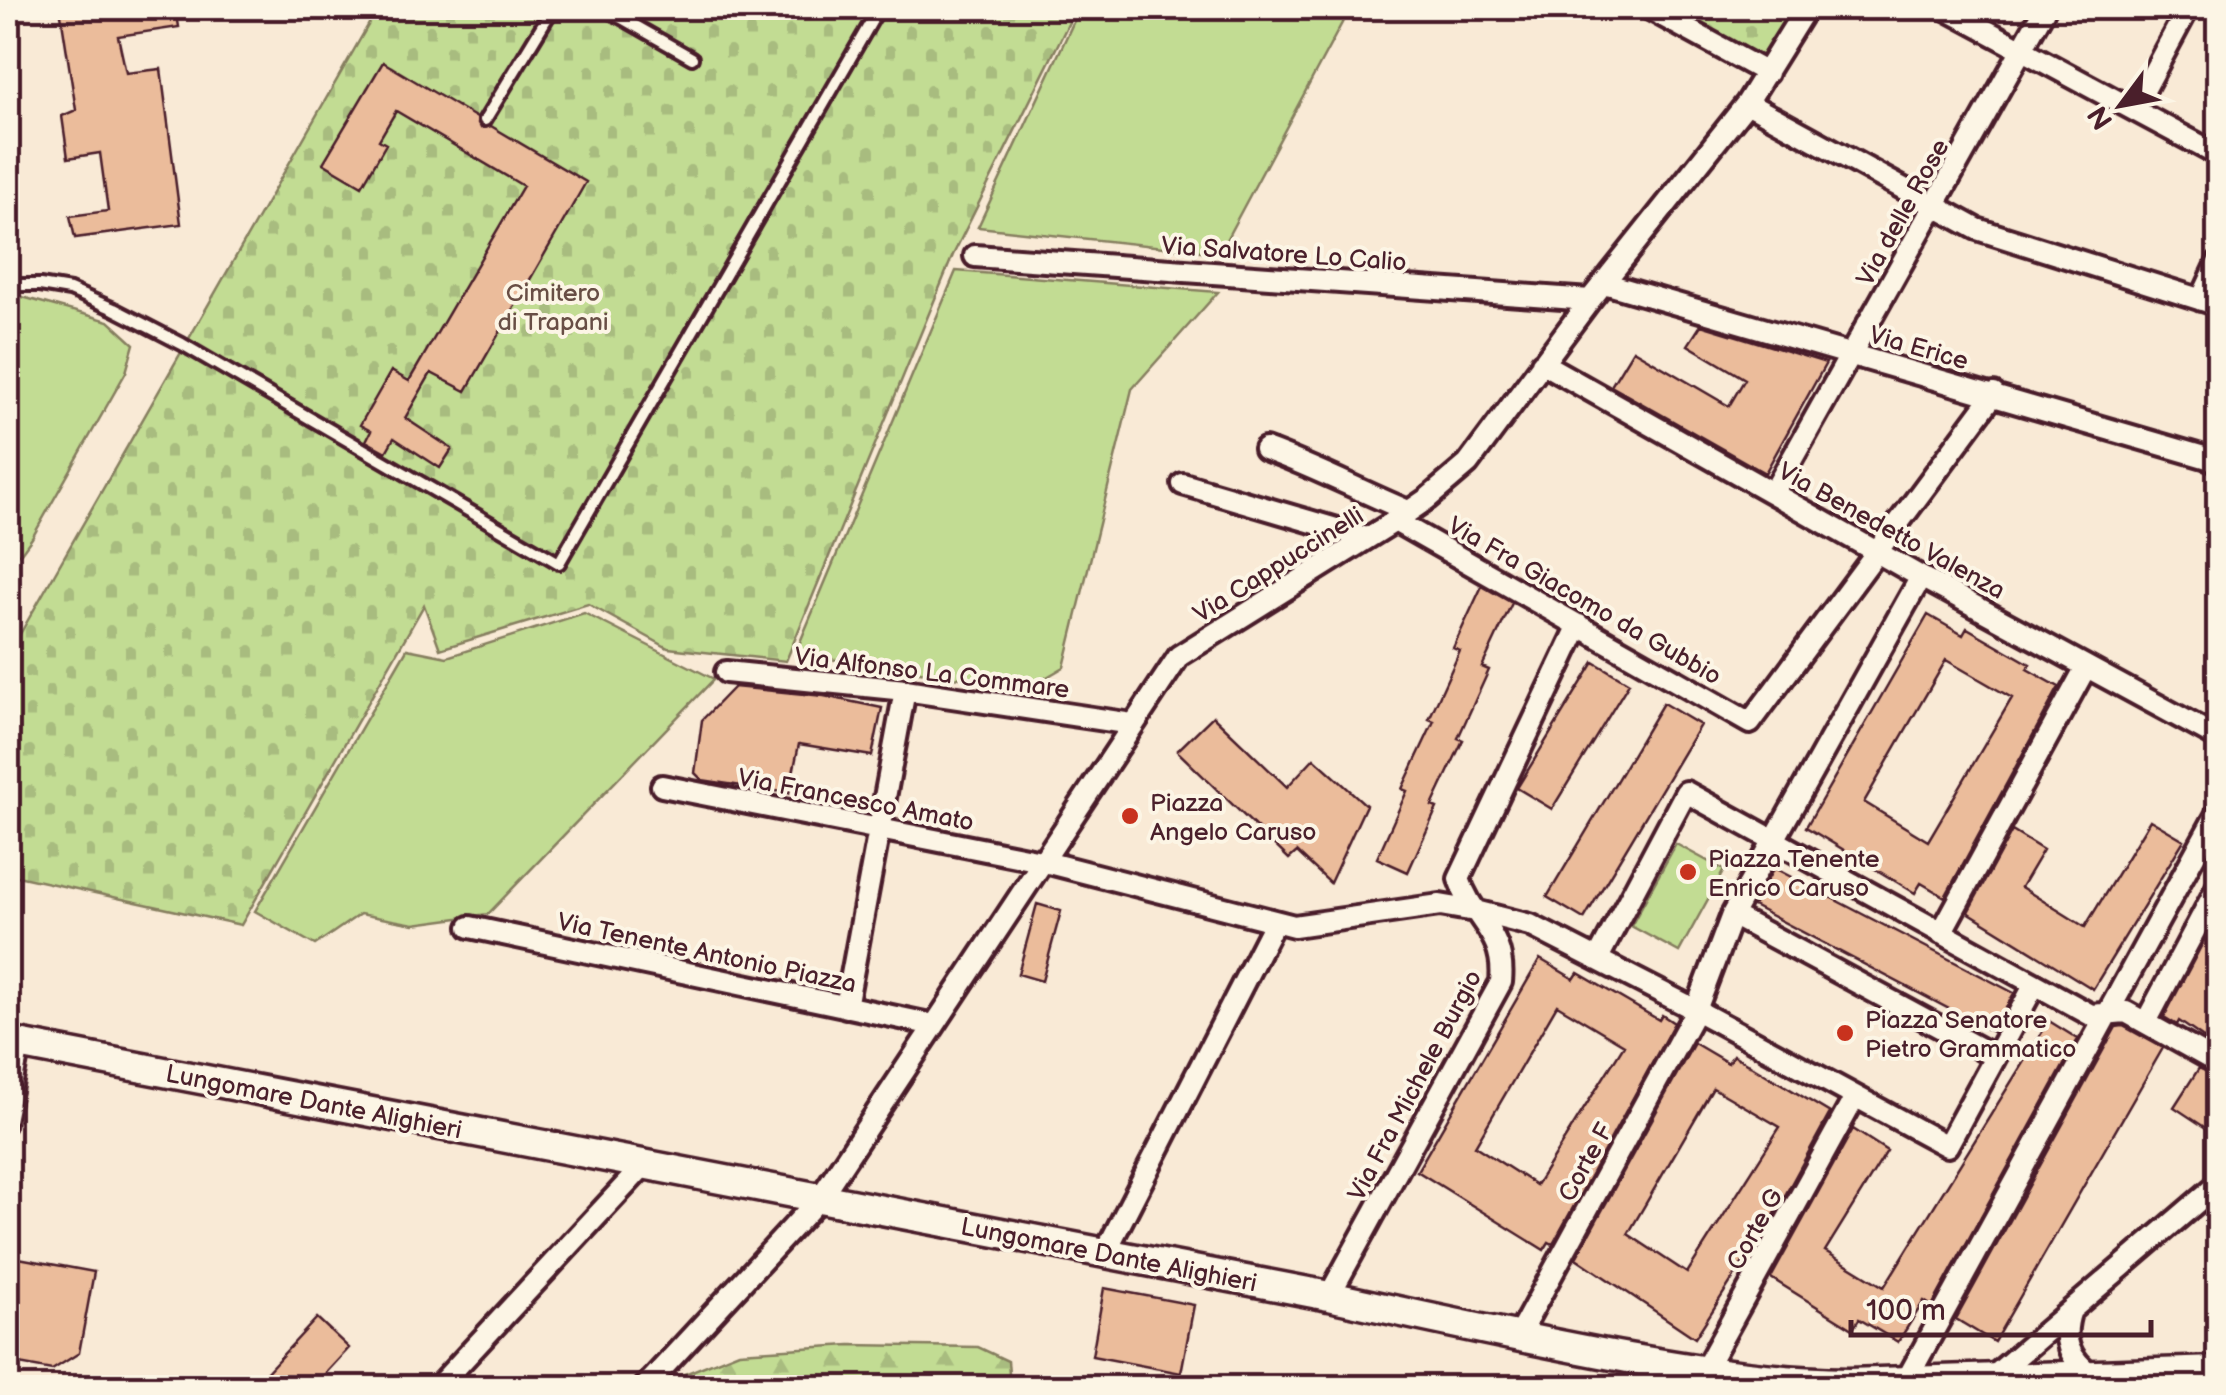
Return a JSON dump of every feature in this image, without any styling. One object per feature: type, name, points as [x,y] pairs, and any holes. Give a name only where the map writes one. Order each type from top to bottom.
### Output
[{"type":"main road","name":"Lungomare Dante Alighieri","points":[[16,1043],[1329,1296],[1518,1338],[1704,1371],[1788,1382],[2218,1371]]},
{"type":"street","points":[[1648,8],[1767,73]]},
{"type":"street","name":"Via Cappuccinelli","points":[[644,1388],[820,1198],[1179,656],[1402,516],[1468,464],[1590,300],[1747,103],[1806,8]]},
{"type":"street","points":[[1944,8],[2218,154]]},
{"type":"street","name":"Via delle Rose","points":[[1773,492],[2044,8]]},
{"type":"street","points":[[2134,109],[2188,8]]},
{"type":"street","points":[[1747,103],[1977,229],[2210,303],[2218,263]]},
{"type":"street","name":"Via Salvatore Lo Calio","points":[[974,256],[1590,300]]},
{"type":"street","name":"Via Erice","points":[[1604,283],[2218,461]]},
{"type":"street","name":"Via Benedetto Valenza","points":[[1542,363],[1921,577],[2218,738]]},
{"type":"street","points":[[1878,550],[1994,394]]},
{"type":"street","name":"Via Fra Giacomo da Gubbio","points":[[1265,449],[1323,470],[1580,626],[1750,723],[1878,550]]},
{"type":"street","points":[[1184,484],[1366,538]]},
{"type":"street","name":"Corte F","points":[[1518,1338],[1696,1010],[1732,915],[1921,577]]},
{"type":"street","name":"Via Fra Michele Burgio","points":[[1329,1296],[1501,982],[1503,960],[1496,939],[1475,911],[1459,879],[1580,626]]},
{"type":"street","points":[[1941,933],[2086,667]]},
{"type":"street","name":"Via Alfonso La Commare","points":[[726,672],[905,690],[1132,724]]},
{"type":"street","points":[[846,1006],[905,690]]},
{"type":"street","name":"Via Francesco Amato","points":[[662,786],[1041,861],[1274,922]]},
{"type":"street","points":[[1598,958],[1686,792],[2091,1015],[2126,1012],[2218,1062]]},
{"type":"street","points":[[1906,1381],[2218,812]]},
{"type":"street","points":[[2146,1022],[2218,886]]},
{"type":"street","points":[[1105,1253],[1274,922],[1294,926],[1440,905],[1530,925],[1696,1010],[1851,1104],[1947,1146],[2034,984]]},
{"type":"street","points":[[1732,915],[1995,1057]]},
{"type":"street","name":"Via Tenente Antonio Piazza","points":[[470,927],[934,1025]]},
{"type":"street","name":"Corte G","points":[[1704,1371],[1851,1104]]},
{"type":"street","points":[[437,1388],[645,1164]]},
{"type":"street","points":[[1994,1377],[2218,1184]]},
{"type":"street","points":[[2072,1308],[2065,1327],[2067,1347],[2077,1364],[2093,1376]]},
{"type":"lane","points":[[485,120],[553,8]]},
{"type":"lane","points":[[604,8],[692,58]]},
{"type":"lane","points":[[8,285],[70,290],[114,309],[182,344],[559,563],[879,8]]},
{"type":"lane","points":[[8,1126],[16,1043]]},
{"type":"green space","name":"Cimitero di Trapani","points":[[378,8],[1076,8],[953,255],[786,661],[668,648],[588,604],[440,649],[424,605],[241,925],[8,874],[8,655]]},
{"type":"green space","points":[[1080,8],[1350,8],[1219,253],[978,227]]},
{"type":"green space","points":[[1663,8],[1796,8],[1764,65]]},
{"type":"green space","points":[[956,271],[1218,292],[1132,389],[1064,667],[1035,684],[975,680],[795,654]]},
{"type":"green space","points":[[8,293],[109,321],[134,344],[126,372],[32,538],[21,553],[8,558]]},
{"type":"green space","points":[[584,613],[714,679],[488,914],[414,924],[360,914],[315,945],[255,911],[407,649],[447,657]]},
{"type":"green space","points":[[1676,844],[1724,870],[1679,952],[1631,926]]},
{"type":"green space","points":[[850,1345],[978,1347],[1008,1361],[1010,1387],[665,1387],[672,1379],[739,1352]]},
{"type":"building","points":[[60,8],[95,8],[97,18],[140,8],[176,8],[179,27],[118,36],[126,73],[161,69],[181,224],[75,238],[70,216],[108,211],[100,153],[68,158],[62,116],[76,110]]},
{"type":"building","points":[[383,62],[477,118],[481,128],[491,126],[586,182],[466,391],[431,373],[405,418],[452,449],[440,468],[394,438],[386,452],[366,441],[371,431],[360,425],[391,371],[409,381],[523,186],[396,111],[379,140],[386,144],[362,186],[323,163]]},
{"type":"building","points":[[1701,325],[1826,363],[1765,473],[1611,386],[1633,350],[1729,406],[1745,379],[1688,345]]},
{"type":"building","points":[[1482,586],[1512,603],[1482,667],[1489,670],[1458,738],[1463,740],[1432,806],[1437,808],[1408,872],[1377,858],[1407,791],[1402,789],[1434,721],[1429,719],[1460,651],[1453,648]]},
{"type":"building","points":[[1928,615],[1963,635],[1967,628],[2030,664],[2027,669],[2059,687],[1945,897],[1921,883],[1915,893],[1806,827]],"holes":[[[1946,660],[2012,698],[1928,841],[1864,802]]]},
{"type":"building","points":[[1594,662],[1629,683],[1552,809],[1517,788]]},
{"type":"building","points":[[734,687],[824,696],[882,708],[872,756],[799,744],[789,793],[702,780],[695,773],[702,720]]},
{"type":"building","points":[[1663,703],[1700,725],[1584,919],[1547,897]]},
{"type":"building","points":[[1213,716],[1287,787],[1314,758],[1366,805],[1330,883],[1297,852],[1289,859],[1177,751]]},
{"type":"building","points":[[2150,820],[2184,840],[2093,989],[1968,912],[2012,831],[2043,850],[2021,887],[2085,927]]},
{"type":"building","points":[[1774,868],[2014,993],[1993,1032],[1753,906]]},
{"type":"building","points":[[1037,904],[1061,911],[1042,981],[1018,974]]},
{"type":"building","points":[[2218,914],[2218,1048],[2179,1021],[2177,1025],[2164,1017]]},
{"type":"building","points":[[1540,959],[1574,979],[1578,973],[1659,1020],[1662,1015],[1674,1023],[1553,1244],[1549,1242],[1544,1250],[1417,1171]],"holes":[[[1557,1005],[1624,1045],[1536,1185],[1475,1146]]]},
{"type":"building","points":[[2049,1021],[2078,1039],[1932,1306],[1924,1301],[1898,1342],[1859,1319],[1853,1329],[1771,1278],[1853,1129],[1887,1151],[1825,1251],[1884,1287]]},
{"type":"building","points":[[2123,1026],[2163,1048],[1994,1342],[1956,1319],[2116,1027]]},
{"type":"building","points":[[1694,1043],[1728,1063],[1733,1055],[1830,1113],[1748,1263],[1744,1261],[1695,1338],[1576,1258]],"holes":[[[1713,1088],[1780,1127],[1687,1273],[1628,1234]]]},
{"type":"building","points":[[2199,1068],[2218,1077],[2218,1136],[2174,1107]]},
{"type":"building","points":[[8,1256],[94,1272],[79,1353],[52,1370],[8,1362]]},
{"type":"building","points":[[1104,1288],[1194,1305],[1181,1373],[1092,1356]]},
{"type":"building","points":[[317,1318],[349,1348],[312,1388],[252,1388]]},
{"type":"place","name":"Piazza Angelo Caruso","points":[[1130,816]]},
{"type":"place","name":"Piazza Tenente Enrico Caruso","points":[[1688,872]]},
{"type":"place","name":"Piazza Senatore Pietro Grammatico","points":[[1845,1033]]}]
